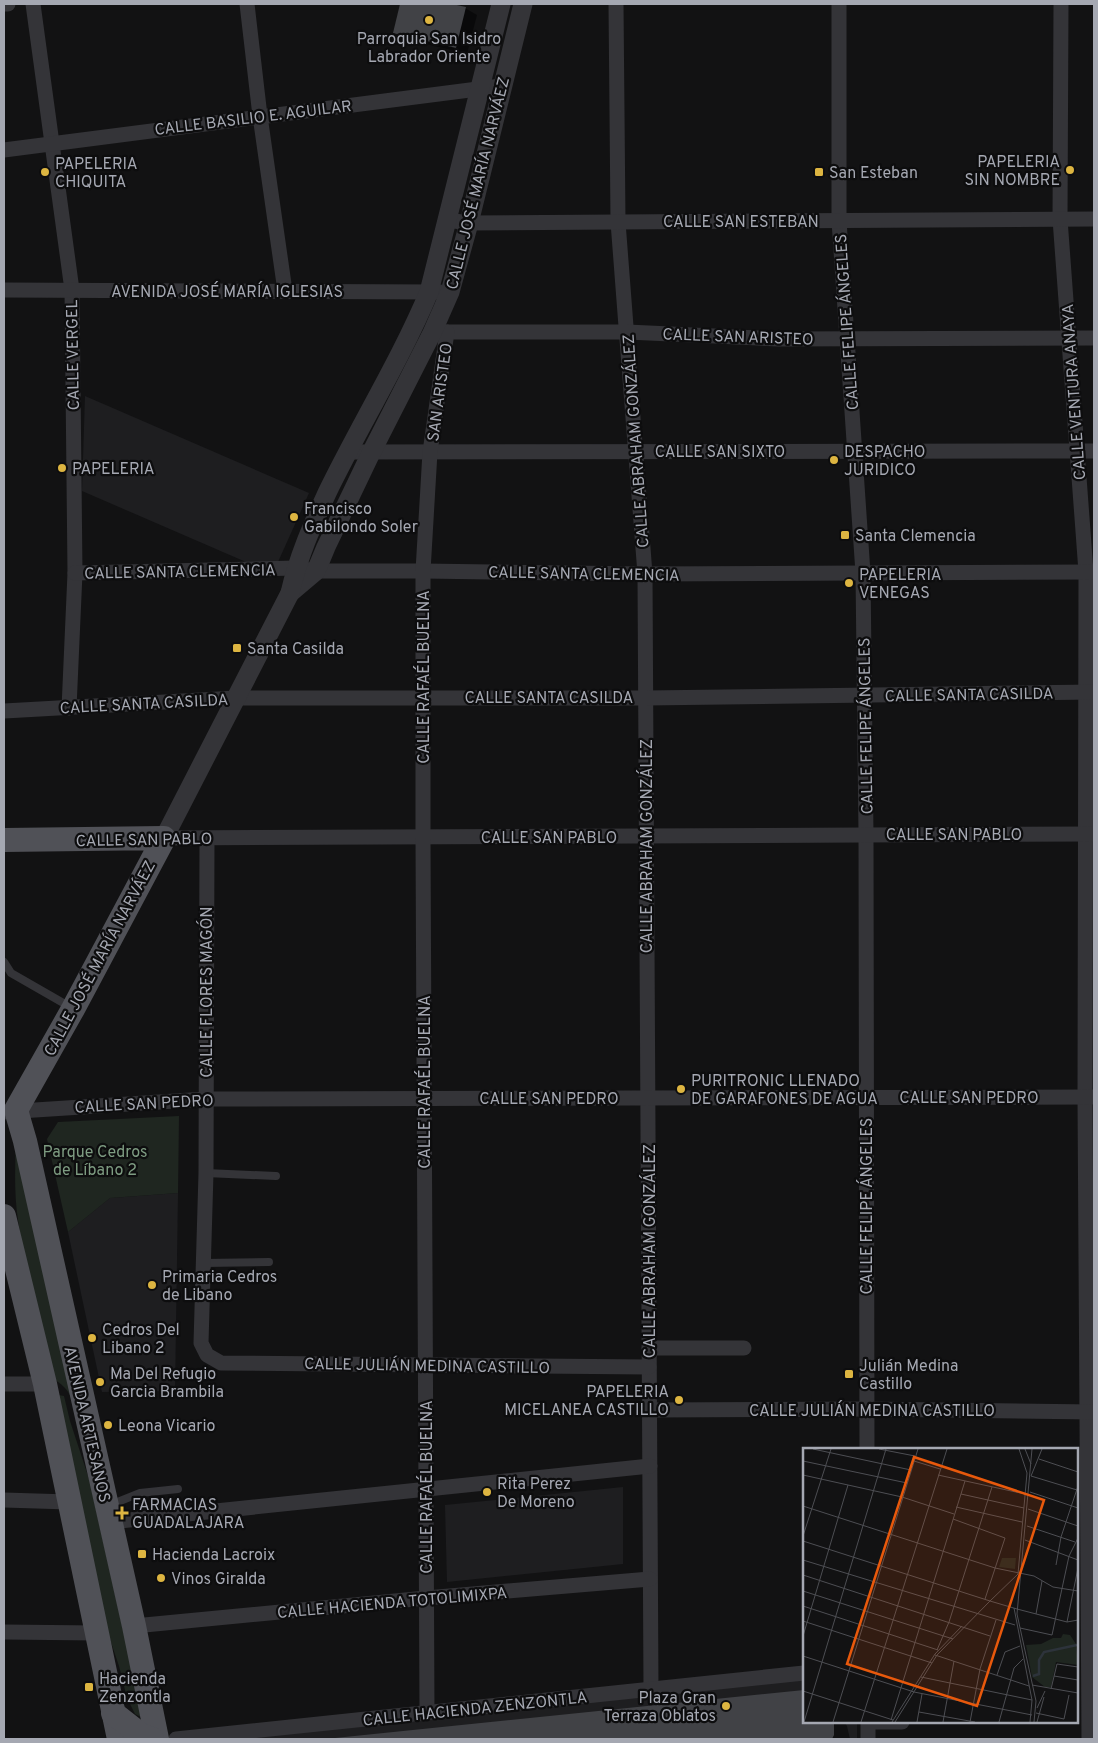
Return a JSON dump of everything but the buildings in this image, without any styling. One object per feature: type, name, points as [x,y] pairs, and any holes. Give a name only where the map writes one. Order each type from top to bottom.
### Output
[{"type":"main road","name":"CALLE SAN PABLO","points":[[4,840],[164,838]]},
{"type":"main road","name":"CALLE JOSÉ MARÍA NARVÁEZ","points":[[10,1111],[73,1009],[164,838]]},
{"type":"main road","name":"AVENIDA ARTESANOS","points":[[10,1111],[25,1141],[134,1626],[157,1739]]},
{"type":"main road","name":"AVENIDA ARTESANOS","points":[[4,1216],[45,1384],[119,1739]]},
{"type":"main road","points":[[45,1384],[62,1389],[67,1395],[86,1471],[107,1510]]},
{"type":"main road","points":[[113,1713],[141,1735],[152,1739]]},
{"type":"street","name":"CALLE VERGEL","points":[[33,4],[72,290],[75,573],[69,708]]},
{"type":"street","points":[[246,4],[285,291]]},
{"type":"street","name":"CALLE JOSÉ MARÍA NARVÁEZ","points":[[164,838],[290,593],[295,568],[308,534],[347,452],[418,317],[429,292],[501,4]]},
{"type":"street","name":"CALLE JOSÉ MARÍA NARVÁEZ","points":[[290,593],[316,571],[371,452],[440,332],[523,4]]},
{"type":"street","name":"CALLE ABRAHAM GONZÁLEZ","points":[[616,4],[618,222],[645,574],[651,1689]]},
{"type":"street","name":"CALLE FELIPE ÁNGELES","points":[[839,4],[839,221],[864,573],[867,1448]]},
{"type":"street","name":"CALLE VENTURA ANAYA","points":[[1061,4],[1060,219],[1077,451],[1090,572],[1092,1641],[1083,1718],[1089,1739]]},
{"type":"street","name":"CALLE BASILIO E. AGUILAR","points":[[4,150],[502,86]]},
{"type":"street","name":"CALLE SAN ESTEBAN","points":[[447,220],[469,222],[618,222],[1094,219]]},
{"type":"street","name":"AVENIDA JOSÉ MARÍA IGLESIAS","points":[[4,290],[450,292]]},
{"type":"street","points":[[418,317],[440,332]]},
{"type":"street","name":"CALLE SAN ARISTEO","points":[[440,332],[627,332],[778,340],[1094,338]]},
{"type":"street","name":"SAN ARISTEO","points":[[430,452],[440,332]]},
{"type":"street","name":"CALLE SAN SIXTO","points":[[347,452],[1094,451]]},
{"type":"street","name":"CALLE RAFAÉL BUELNA","points":[[427,1713],[423,571],[430,452]]},
{"type":"street","name":"CALLE SANTA CLEMENCIA","points":[[75,573],[295,568],[316,571],[645,574],[1090,572]]},
{"type":"street","name":"CALLE SANTA CASILDA","points":[[4,711],[236,698],[646,698],[1090,692]]},
{"type":"street","name":"CALLE SAN PABLO","points":[[164,838],[1090,834]]},
{"type":"street","name":"CALLE FLORES MAGÓN","points":[[207,838],[206,1173],[201,1344],[207,1355]]},
{"type":"street","name":"CALLE SAN PEDRO","points":[[10,1111],[206,1099],[1090,1097]]},
{"type":"street","points":[[649,1348],[744,1348]]},
{"type":"street","name":"CALLE JULIÁN MEDINA CASTILLO","points":[[207,1355],[221,1363],[649,1367]]},
{"type":"street","points":[[4,1384],[45,1384]]},
{"type":"street","name":"CALLE JULIÁN MEDINA CASTILLO","points":[[650,1410],[867,1409],[1091,1412]]},
{"type":"street","points":[[107,1510],[426,1490],[650,1466]]},
{"type":"street","points":[[4,1500],[69,1502]]},
{"type":"street","name":"CALLE HACIENDA TOTOLIMIXPA","points":[[134,1626],[650,1579]]},
{"type":"street","points":[[4,1632],[97,1633]]},
{"type":"street","name":"CALLE HACIENDA ZENZONTLA","points":[[176,1739],[803,1673]]},
{"type":"street","points":[[868,1723],[868,1739]]},
{"type":"lane","points":[[4,962],[12,972],[73,1009]]},
{"type":"lane","points":[[206,1173],[276,1176]]},
{"type":"lane","points":[[204,1263],[270,1262]]},
{"type":"lane","points":[[107,1510],[140,1494],[178,1489]]},
{"type":"shaded area","points":[[85,396],[309,493],[278,562],[246,562],[82,491]]},
{"type":"shaded area","points":[[178,1193],[175,1391],[102,1392],[68,1232],[110,1198]]},
{"type":"shaded area","points":[[623,1487],[623,1564],[447,1582],[445,1505]]},
{"type":"shaded area","name":"Plaza Gran Terraza Oblatos","points":[[803,1677],[803,1723],[857,1723],[857,1739],[185,1739]]},
{"type":"green space","name":"Parque Cedros de Líbano 2","points":[[179,1116],[178,1193],[110,1198],[68,1232],[47,1139],[58,1122]]},
{"type":"green space","points":[[16,1140],[72,1400],[64,1387],[52,1378],[29,1280],[17,1210],[15,1180]]},
{"type":"green space","points":[[53,1394],[64,1396],[89,1479],[143,1718],[135,1714],[127,1698],[104,1621]]},
{"type":"place","name":"Parroquia San Isidro Labrador Oriente","points":[[429,20]]},
{"type":"place","name":"PAPELERIA SIN NOMBRE","points":[[1070,170]]},
{"type":"place","name":"PAPELERIA CHIQUITA","points":[[45,172]]},
{"type":"place","name":"San Esteban","points":[[819,172]]},
{"type":"place","name":"DESPACHO JURIDICO","points":[[834,460]]},
{"type":"place","name":"PAPELERIA","points":[[62,468]]},
{"type":"place","name":"Francisco Gabilondo Soler","points":[[294,517]]},
{"type":"place","name":"Santa Clemencia","points":[[845,535]]},
{"type":"place","name":"PAPELERIA VENEGAS","points":[[849,583]]},
{"type":"place","name":"Santa Casilda","points":[[237,648]]},
{"type":"place","name":"PURITRONIC LLENADO DE GARAFONES DE AGUA","points":[[681,1089]]},
{"type":"place","name":"Primaria Cedros de Libano","points":[[152,1285]]},
{"type":"place","name":"Cedros Del Libano 2","points":[[92,1338]]},
{"type":"place","name":"Julián Medina Castillo","points":[[849,1374]]},
{"type":"place","name":"Ma Del Refugio Garcia Brambila","points":[[100,1382]]},
{"type":"place","name":"PAPELERIA MICELANEA CASTILLO","points":[[679,1400]]},
{"type":"place","name":"Leona Vicario","points":[[108,1425]]},
{"type":"place","name":"Rita Perez De Moreno","points":[[487,1492]]},
{"type":"place","name":"FARMACIAS GUADALAJARA","points":[[122,1513]]},
{"type":"place","name":"Hacienda Lacroix","points":[[142,1554]]},
{"type":"place","name":"Vinos Giralda","points":[[161,1578]]},
{"type":"place","name":"Hacienda Zenzontla","points":[[89,1687]]},
{"type":"place","name":"Plaza Gran Terraza Oblatos","points":[[726,1706]]}]
